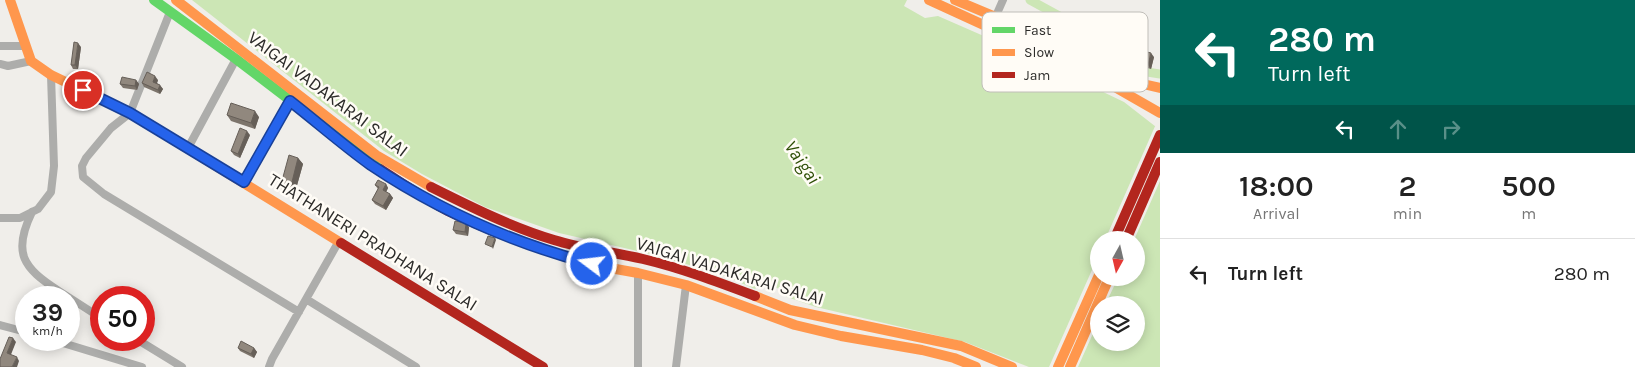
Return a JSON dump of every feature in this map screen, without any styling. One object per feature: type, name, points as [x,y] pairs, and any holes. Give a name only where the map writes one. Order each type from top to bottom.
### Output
[{"type":"main road","points":[[10,0],[31,61]]},
{"type":"main road","name":"VAIGAI VADAKARAI SALAI","points":[[154,0],[236,59],[371,164],[447,210],[496,232],[563,256],[606,268],[638,272],[686,285],[766,315],[809,328],[922,350],[951,362],[976,367]]},
{"type":"main road","name":"VAIGAI VADAKARAI SALAI","points":[[176,0],[376,155],[421,182],[489,216],[554,240],[643,259],[707,278],[790,310],[961,346],[1012,367]]},
{"type":"main road","points":[[929,0],[982,24]]},
{"type":"main road","points":[[955,0],[982,12]]},
{"type":"main road","name":"THATHANERI PRADHANA SALAI","points":[[31,61],[51,75],[130,113],[543,367]]},
{"type":"main road","points":[[1123,92],[1160,113]]},
{"type":"main road","points":[[1118,231],[1160,135]]},
{"type":"main road","points":[[1130,231],[1160,162]]},
{"type":"main road","points":[[1058,367],[1094,286]]},
{"type":"main road","points":[[1070,367],[1105,286]]},
{"type":"street","points":[[998,12],[1003,0]]},
{"type":"street","points":[[170,12],[130,113],[111,128],[86,158],[82,166],[83,177],[104,194],[299,312]]},
{"type":"street","points":[[0,46],[25,46]]},
{"type":"street","points":[[188,148],[236,59]]},
{"type":"street","points":[[0,64],[8,66],[31,61]]},
{"type":"street","points":[[0,218],[20,218],[38,209],[51,192],[54,166],[51,75]]},
{"type":"street","points":[[244,182],[290,101]]},
{"type":"street","points":[[32,212],[24,229],[22,244],[25,258],[32,272],[90,311]]},
{"type":"street","points":[[270,367],[339,241]]},
{"type":"street","points":[[638,272],[638,367]]},
{"type":"street","points":[[676,367],[686,285]]},
{"type":"street","points":[[306,299],[416,367]]},
{"type":"street","points":[[0,325],[15,329]]},
{"type":"street","points":[[80,348],[142,367]]},
{"type":"street","points":[[155,350],[182,367]]},
{"type":"water","name":"Vaigai","points":[[192,0],[907,0],[904,6],[925,18],[938,16],[982,35],[982,92],[1103,92],[1124,102],[1160,130],[1160,367],[1029,367],[965,342],[816,307],[787,297],[783,291],[763,281],[755,289],[718,273],[646,253],[559,233],[485,207],[422,174],[384,151]]},
{"type":"pier","points":[[1156,124],[1160,128],[1160,181],[1138,231],[1109,231]]},
{"type":"pier","points":[[1090,274],[1090,286],[1114,286],[1109,296],[1090,296],[1090,340],[1078,367],[1049,367]]},
{"type":"building","points":[[74,42],[78,43],[75,65],[71,65]]},
{"type":"building","points":[[1148,52],[1151,53],[1148,65]]},
{"type":"building","points":[[147,72],[155,76],[153,82],[160,85],[158,90],[142,83]]},
{"type":"building","points":[[122,77],[136,80],[135,86],[120,84]]},
{"type":"building","points":[[231,103],[255,111],[251,123],[227,115]]},
{"type":"building","points":[[240,128],[247,131],[238,154],[231,151]]},
{"type":"building","points":[[289,155],[298,158],[290,190],[280,188]]},
{"type":"building","points":[[378,180],[386,184],[383,190],[390,194],[383,206],[372,200],[379,187],[375,185]]},
{"type":"building","points":[[455,221],[466,223],[465,232],[453,230]]},
{"type":"building","points":[[488,236],[495,238],[492,247],[485,244]]},
{"type":"building","points":[[9,337],[13,338],[7,353],[17,357],[12,367],[0,367],[0,359]]},
{"type":"building","points":[[241,341],[254,348],[251,354],[238,348]]},
{"type":"waterway","points":[[1030,0],[1052,12]]},
{"type":"waterway","points":[[1148,72],[1160,74]]},
{"type":"traffic: fast","points":[[154,0],[236,59],[380,169]]},
{"type":"traffic: slow","points":[[10,0],[31,61],[51,75],[130,113],[341,243]]},
{"type":"traffic: slow","points":[[176,0],[376,155],[431,187]]},
{"type":"traffic: slow","points":[[929,0],[982,24]]},
{"type":"traffic: slow","points":[[955,0],[984,12]]},
{"type":"traffic: slow","points":[[1148,85],[1160,88]]},
{"type":"traffic: slow","points":[[1123,92],[1160,113]]},
{"type":"traffic: slow","points":[[599,266],[686,285],[795,325],[841,336],[922,350],[954,358],[976,367]]},
{"type":"traffic: slow","points":[[1058,367],[1094,286]]},
{"type":"traffic: slow","points":[[1070,367],[1105,286]]},
{"type":"traffic: slow","points":[[755,296],[790,310],[961,346],[1012,367]]},
{"type":"traffic: jam","points":[[1118,231],[1160,135]]},
{"type":"traffic: jam","points":[[1130,231],[1160,162]]},
{"type":"traffic: jam","points":[[380,169],[448,211],[466,219],[522,242],[599,266]]},
{"type":"traffic: jam","points":[[431,187],[491,216],[538,235],[576,246],[657,263],[755,296]]},
{"type":"traffic: jam","points":[[341,243],[543,367]]},
{"type":"route","points":[[83,90],[130,113],[244,182],[290,101],[371,164],[447,210],[496,232],[563,256],[592,264]]}]
